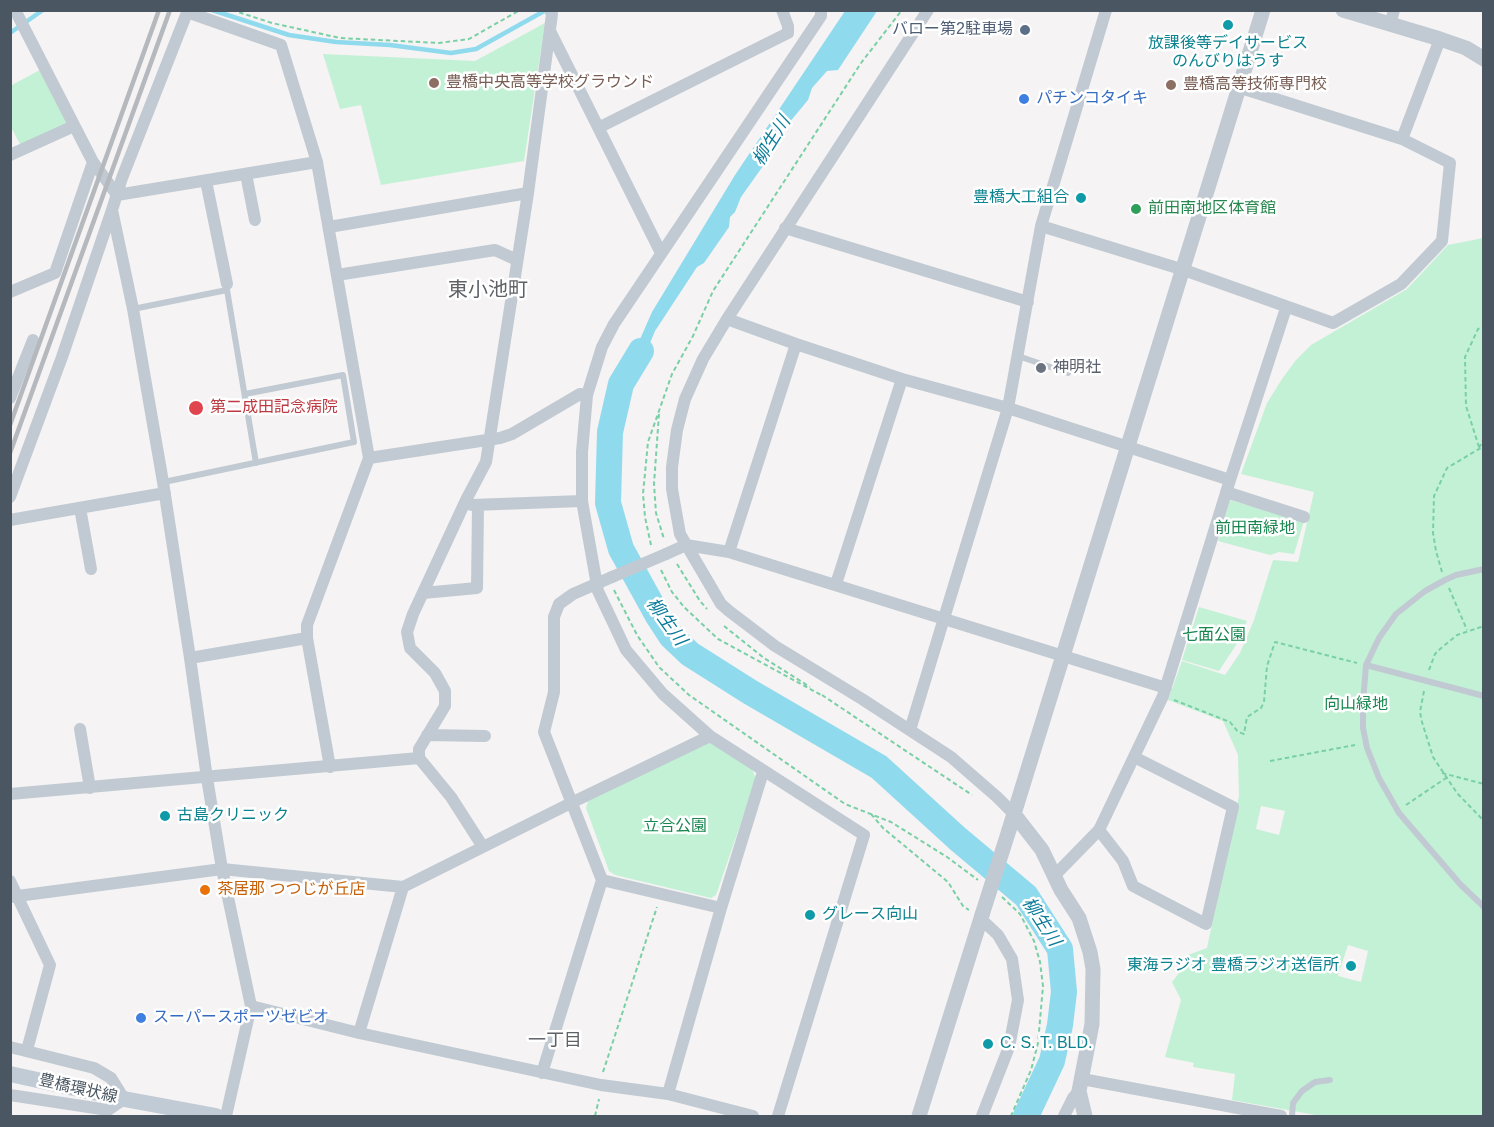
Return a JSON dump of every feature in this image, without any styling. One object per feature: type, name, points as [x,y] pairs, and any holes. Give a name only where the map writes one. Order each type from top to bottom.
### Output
[{"type":"main road","name":"豊橋環状線","points":[[10,1074],[216,1116]]},
{"type":"street","points":[[600,127],[788,33],[782,10]]},
{"type":"street","points":[[778,1116],[864,835],[710,736],[663,694],[626,650],[598,591],[582,501],[582,452],[586,395],[602,347],[614,324],[820,16],[821,10]]},
{"type":"street","points":[[928,10],[785,228],[703,359],[685,399],[673,449],[672,489],[680,534],[721,604],[775,646],[910,729],[951,757],[1014,814],[1042,850],[1054,876],[1079,918],[1085,932],[1093,969],[1092,1024],[1081,1085],[1085,1116]]},
{"type":"street","points":[[910,729],[1008,408],[1041,226],[1106,10]]},
{"type":"street","points":[[919,1116],[1241,88],[1263,10]]},
{"type":"street","points":[[1342,10],[1392,18],[1466,48],[1484,59]]},
{"type":"street","points":[[10,497],[62,357],[122,178],[187,11],[280,45],[317,162],[369,458],[307,625],[307,638],[330,767]]},
{"type":"street","points":[[483,848],[451,797],[419,758],[419,749],[445,706],[445,691],[435,673],[410,648],[407,632],[463,506],[486,462],[528,193],[551,12]]},
{"type":"street","points":[[16,14],[93,162],[117,195]]},
{"type":"street","points":[[550,32],[600,127],[661,253]]},
{"type":"street","points":[[1402,139],[1440,39]]},
{"type":"street","points":[[1041,226],[1184,270],[1333,323],[1401,284],[1442,241],[1450,163],[1402,139],[1241,88]]},
{"type":"street","points":[[10,154],[74,126]]},
{"type":"street","points":[[10,292],[55,273],[93,162]]},
{"type":"street","points":[[117,195],[317,162]]},
{"type":"street","points":[[246,174],[255,220]]},
{"type":"street","points":[[206,180],[227,284]]},
{"type":"street","points":[[329,227],[528,193]]},
{"type":"street","points":[[112,210],[133,309],[164,488],[222,869],[251,1006],[226,1116]]},
{"type":"street","points":[[785,228],[1028,302]]},
{"type":"street","points":[[337,275],[495,250],[517,260]]},
{"type":"street","points":[[1054,876],[1099,830],[1165,692],[1228,486],[1286,308]]},
{"type":"street","points":[[727,319],[902,379],[1008,408],[1127,446],[1304,517]]},
{"type":"street","points":[[10,398],[33,340]]},
{"type":"street","points":[[729,552],[796,344]]},
{"type":"street","points":[[836,584],[902,379]]},
{"type":"street","points":[[369,458],[489,441],[512,434],[580,394],[586,395]]},
{"type":"street","points":[[10,520],[80,508],[164,488]]},
{"type":"street","points":[[463,506],[582,501]]},
{"type":"street","points":[[423,593],[477,588],[478,505]]},
{"type":"street","points":[[80,508],[91,568]]},
{"type":"street","points":[[543,1073],[602,880],[544,732],[554,692],[554,617],[559,604],[573,594],[686,545],[729,552],[943,618],[1165,692]]},
{"type":"street","points":[[190,658],[307,638]]},
{"type":"street","points":[[80,729],[90,788]]},
{"type":"street","points":[[428,735],[485,736]]},
{"type":"street","points":[[14,896],[222,869],[403,887],[710,736]]},
{"type":"street","points":[[1099,830],[1122,861],[1132,886],[1206,924],[1233,807],[1134,757]]},
{"type":"street","points":[[10,794],[419,758]]},
{"type":"street","points":[[668,1094],[763,772]]},
{"type":"street","points":[[602,880],[721,908]]},
{"type":"street","points":[[10,881],[14,896],[50,965],[27,1050]]},
{"type":"street","points":[[359,1033],[403,887]]},
{"type":"street","points":[[981,917],[998,935],[1012,959],[1017,1000],[1009,1047],[982,1116]]},
{"type":"street","points":[[251,1006],[359,1033],[543,1073],[601,1085],[668,1094],[753,1116]]},
{"type":"street","points":[[10,1047],[94,1068],[111,1078],[124,1099],[108,1110],[10,1095]]},
{"type":"street","points":[[1064,1116],[1081,1085]]},
{"type":"street","points":[[1081,1085],[1281,1116]]},
{"type":"lane","points":[[133,309],[227,290],[256,463]]},
{"type":"lane","points":[[1018,356],[1068,373]]},
{"type":"lane","points":[[164,488],[256,463],[354,442],[343,375],[245,394]]},
{"type":"lane","points":[[1484,569],[1456,575],[1445,580],[1425,591],[1396,614],[1379,638],[1366,665],[1363,702],[1363,728],[1366,743],[1379,778],[1398,811],[1460,884],[1484,907]]},
{"type":"lane","points":[[1366,665],[1484,696]]},
{"type":"lane","points":[[1292,1116],[1293,1103],[1302,1091],[1315,1082],[1330,1080]]},
{"type":"path","points":[[232,10],[272,23],[332,36],[439,43],[469,39],[520,10]]},
{"type":"path","points":[[652,549],[643,494],[648,442],[672,374],[693,336],[713,291],[861,63],[903,10]]},
{"type":"path","points":[[1479,448],[1466,406],[1465,357],[1478,329],[1484,326]]},
{"type":"path","points":[[1479,448],[1484,438]]},
{"type":"path","points":[[1467,630],[1445,580],[1436,551],[1433,533],[1434,496],[1447,468],[1484,446]]},
{"type":"path","points":[[660,568],[672,592],[684,607],[718,639],[823,696]]},
{"type":"path","points":[[1484,626],[1457,635],[1435,654],[1426,681],[1420,712],[1433,757],[1442,773],[1484,822]]},
{"type":"path","points":[[1165,692],[1230,722],[1238,732],[1244,734],[1247,717],[1261,708],[1264,702],[1267,666],[1275,642],[1366,665]]},
{"type":"path","points":[[1270,761],[1366,743]]},
{"type":"path","points":[[1442,773],[1484,783]]},
{"type":"path","points":[[1398,811],[1446,778]]},
{"type":"path","points":[[870,813],[883,828],[948,882],[963,906],[981,917]]},
{"type":"path","points":[[596,1115],[602,1076],[661,894]]},
{"type":"green space","name":"豊橋中央高等学校グラウンド","points":[[545,23],[524,161],[381,185],[361,105],[340,109],[323,54],[475,61]]},
{"type":"green space","points":[[40,70],[66,121],[65,126],[21,146],[11,127],[10,86]]},
{"type":"green space","name":"向山緑地","points":[[1483,238],[1483,1116],[1321,1116],[1232,1100],[1235,1074],[1193,1067],[1194,1063],[1165,1057],[1181,1000],[1172,982],[1187,963],[1188,955],[1207,948],[1239,796],[1238,755],[1223,721],[1168,700],[1182,661],[1225,675],[1240,653],[1254,620],[1273,560],[1298,562],[1314,492],[1241,474],[1267,403],[1296,360],[1311,345],[1407,289],[1448,245]],"holes":[[[1261,806],[1285,811],[1279,835],[1256,829]],[[1348,945],[1368,951],[1361,982],[1338,976]]]},
{"type":"green space","name":"前田南緑地","points":[[1230,500],[1304,521],[1294,554],[1279,552],[1270,555],[1218,541]]},
{"type":"green space","name":"七面公園","points":[[1199,607],[1247,621],[1236,645],[1219,671],[1182,660]]},
{"type":"green space","name":"立合公園","points":[[708,742],[752,769],[756,779],[716,895],[711,898],[615,875],[609,871],[586,808],[588,801]]},
{"type":"water","points":[[845,11],[877,11],[838,70],[827,71],[812,88],[808,100],[779,135],[780,142],[741,197],[735,212],[730,217],[729,227],[704,263],[697,267],[655,331],[630,391],[618,401],[626,371],[652,312],[735,175]]},
{"type":"waterway","points":[[10,33],[43,10]]},
{"type":"waterway","points":[[212,10],[289,35],[451,53],[476,49],[546,10]]},
{"type":"waterway","name":"柳生川","points":[[641,351],[621,384],[610,432],[608,503],[621,549],[671,636],[690,654],[750,692],[879,767],[958,839],[1026,896],[1060,949],[1064,992],[1052,1061],[1026,1116]]},
{"type":"railway","points":[[10,425],[159,10]]},
{"type":"railway","points":[[10,453],[170,10]]},
{"type":"place","name":"放課後等デイサービス のんびりはうす","points":[[1228,25]]},
{"type":"place","name":"バロー第2駐車場","points":[[1025,30]]},
{"type":"place","name":"豊橋中央高等学校グラウンド","points":[[434,83]]},
{"type":"place","name":"豊橋高等技術専門校","points":[[1171,85]]},
{"type":"place","name":"パチンコタイキ","points":[[1024,99]]},
{"type":"place","name":"豊橋大工組合","points":[[1081,198]]},
{"type":"place","name":"前田南地区体育館","points":[[1136,209]]},
{"type":"place","name":"神明社","points":[[1041,368]]},
{"type":"place","name":"第二成田記念病院","points":[[196,408]]},
{"type":"place","name":"古島クリニック","points":[[165,816]]},
{"type":"place","name":"茶居那 つつじが丘店","points":[[205,890]]},
{"type":"place","name":"グレース向山","points":[[810,915]]},
{"type":"place","name":"東海ラジオ 豊橋ラジオ送信所","points":[[1351,966]]},
{"type":"place","name":"スーパースポーツゼビオ","points":[[141,1018]]},
{"type":"place","name":"C. S. T. BLD.","points":[[988,1044]]},
{"type":"district","name":"東小池町","points":[[488,290]]},
{"type":"district","name":"一丁目","points":[[555,1041]]}]
